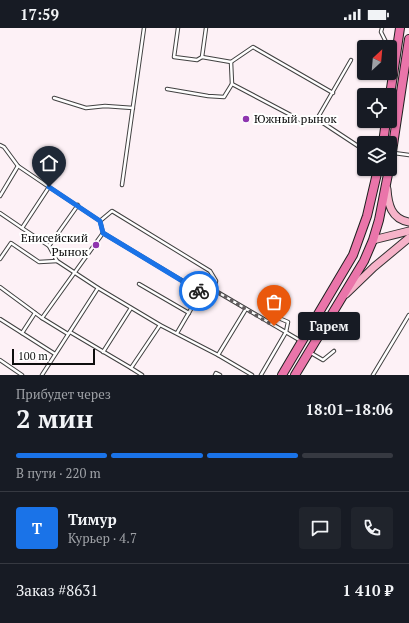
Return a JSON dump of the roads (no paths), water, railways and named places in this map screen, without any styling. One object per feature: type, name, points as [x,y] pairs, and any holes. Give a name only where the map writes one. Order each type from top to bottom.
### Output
[{"type":"main road","points":[[397,47],[400,28]]},
{"type":"main road","points":[[396,136],[405,90],[409,39]]},
{"type":"main road","points":[[282,375],[353,255],[367,216],[376,176]]},
{"type":"main road","points":[[294,375],[364,261],[373,240],[388,176]]},
{"type":"main road","points":[[360,236],[373,240]]},
{"type":"street","points":[[387,184],[388,203],[392,210],[396,216],[409,222]]},
{"type":"street","points":[[373,240],[409,231]]},
{"type":"street","points":[[342,299],[374,267],[409,238]]},
{"type":"lane","points":[[122,185],[144,28]]},
{"type":"lane","points":[[178,28],[174,57],[197,60],[202,57],[231,62],[253,47],[333,93]]},
{"type":"lane","points":[[202,57],[206,28]]},
{"type":"lane","points":[[382,28],[381,32],[385,40]]},
{"type":"lane","points":[[317,119],[351,60]]},
{"type":"lane","points":[[167,90],[224,97],[232,84],[231,62]]},
{"type":"lane","points":[[232,84],[304,122],[317,119],[357,144]]},
{"type":"lane","points":[[54,98],[86,108],[105,106],[133,108]]},
{"type":"lane","points":[[0,145],[18,166],[100,221],[103,233],[201,292],[214,290],[302,342]]},
{"type":"lane","points":[[397,154],[409,155]]},
{"type":"lane","points":[[0,196],[18,166]]},
{"type":"lane","points":[[22,228],[49,187]]},
{"type":"lane","points":[[49,246],[78,205]]},
{"type":"lane","points":[[100,221],[112,211],[210,271],[216,281],[214,290]]},
{"type":"lane","points":[[0,213],[49,246],[57,261],[98,288],[160,326],[177,333],[252,375]]},
{"type":"lane","points":[[42,318],[103,233]]},
{"type":"lane","points":[[0,258],[11,243],[39,262],[57,261]]},
{"type":"lane","points":[[139,284],[189,313]]},
{"type":"lane","points":[[0,287],[42,318],[142,375]]},
{"type":"lane","points":[[42,375],[98,288]]},
{"type":"lane","points":[[177,333],[201,292]]},
{"type":"lane","points":[[103,352],[131,308]]},
{"type":"lane","points":[[218,355],[246,309]]},
{"type":"lane","points":[[22,333],[35,313]]},
{"type":"lane","points":[[373,375],[409,315]]},
{"type":"lane","points":[[0,319],[55,354]]},
{"type":"lane","points":[[261,375],[286,332],[288,322],[281,319]]},
{"type":"lane","points":[[131,368],[160,326]]},
{"type":"lane","points":[[309,352],[323,360],[334,351]]},
{"type":"lane","points":[[0,360],[22,375]]},
{"type":"lane","points":[[215,375],[216,373],[220,375]]},
{"type":"place","name":"Южный рынок","points":[[246,119]]},
{"type":"place","name":"Енисейский Рынок","points":[[96,245]]},
{"type":"place","name":"Гарем","points":[[274,326]]}]
